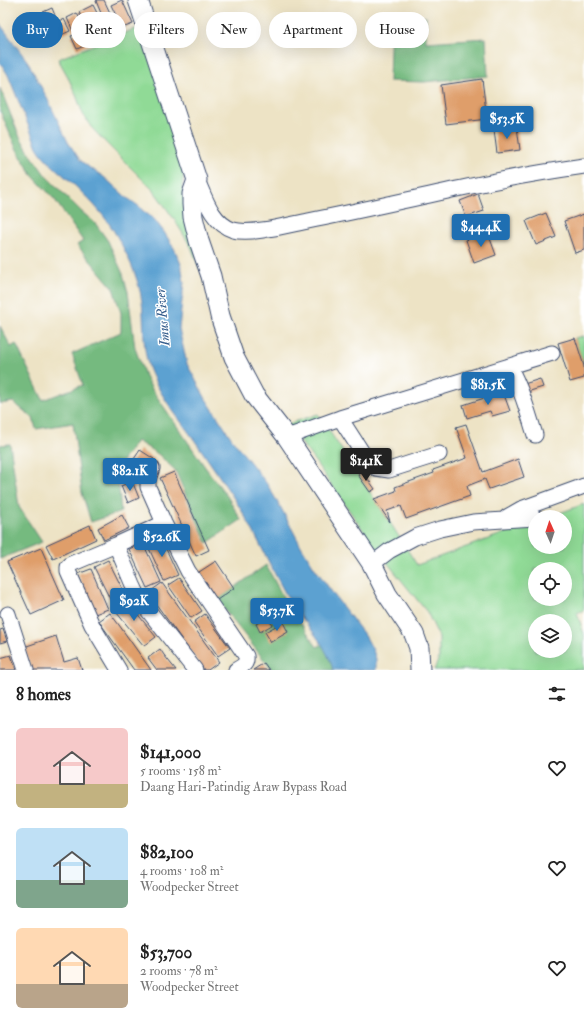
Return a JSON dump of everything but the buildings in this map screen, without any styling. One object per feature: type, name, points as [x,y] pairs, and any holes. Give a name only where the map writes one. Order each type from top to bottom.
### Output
[{"type":"main road","points":[[138,0],[197,180],[192,194],[193,217],[211,276],[220,316],[234,357],[254,394],[287,437],[372,564],[388,594],[414,634],[419,648],[420,670]]},
{"type":"street","points":[[197,180],[210,211],[220,223],[232,229],[245,232],[346,214],[505,178],[584,166]]},
{"type":"street","points":[[287,437],[340,418],[552,353]]},
{"type":"street","points":[[509,366],[520,388],[535,435]]},
{"type":"street","points":[[340,418],[366,460],[376,468],[389,470],[439,454]]},
{"type":"street","points":[[152,468],[148,480],[148,487],[164,523],[192,578],[244,652],[241,664]]},
{"type":"street","points":[[501,521],[521,510],[584,486]]},
{"type":"street","points":[[372,564],[389,551],[415,537],[440,529],[473,522],[528,519]]},
{"type":"street","points":[[119,670],[92,625],[68,571],[68,567],[71,564],[164,523]]},
{"type":"street","points":[[116,545],[140,600],[195,670]]},
{"type":"street","points":[[8,614],[26,670]]},
{"type":"green space","points":[[134,30],[134,48],[148,48],[186,157],[182,186],[199,268],[191,247],[174,219],[154,191],[91,127],[83,114],[67,75],[58,59],[86,48],[126,48],[126,32]]},
{"type":"green space","points":[[486,38],[488,76],[424,82],[389,81],[390,48],[429,48],[429,42]]},
{"type":"green space","points":[[0,88],[18,133],[36,162],[46,176],[95,223],[108,241],[123,274],[128,292],[135,348],[145,376],[153,391],[205,467],[227,496],[241,520],[207,543],[175,470],[158,454],[137,441],[117,468],[121,512],[91,522],[82,493],[73,423],[36,429],[33,418],[13,402],[0,404],[0,326],[11,347],[16,344],[43,400],[83,385],[72,354],[121,332],[121,313],[113,288],[77,245],[83,241],[55,200],[32,175],[16,148],[0,111]]},
{"type":"green space","points":[[584,336],[584,366],[575,338]]},
{"type":"green space","points":[[318,414],[417,565],[528,525],[528,554],[572,554],[572,510],[568,510],[584,504],[584,610],[577,613],[584,634],[584,670],[434,670],[439,658],[439,637],[427,612],[377,550],[288,424]]},
{"type":"green space","points":[[10,444],[19,507],[42,542],[0,559],[0,445]]},
{"type":"green space","points":[[266,565],[283,597],[317,647],[323,644],[333,670],[272,670],[217,600]]},
{"type":"water","name":"Imus River","points":[[0,24],[12,40],[12,48],[18,48],[28,62],[68,142],[80,160],[104,177],[154,219],[174,248],[181,264],[184,282],[179,329],[187,364],[206,399],[232,439],[267,484],[314,567],[366,637],[376,659],[376,670],[333,670],[325,650],[288,598],[237,503],[157,386],[149,368],[145,350],[142,302],[138,283],[131,264],[117,236],[93,204],[40,152],[8,75],[0,62]]}]
